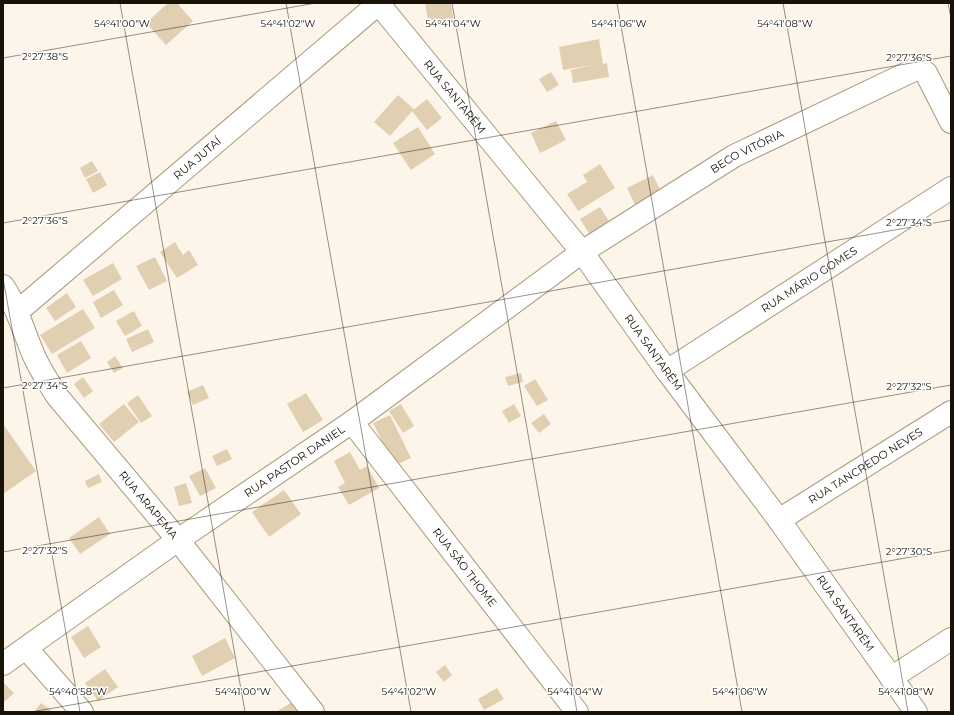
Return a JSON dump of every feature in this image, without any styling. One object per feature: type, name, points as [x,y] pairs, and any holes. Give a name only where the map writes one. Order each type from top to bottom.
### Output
[{"type":"street","name":"RUA SANTARÉM","points":[[379,3],[582,252],[667,370],[779,520],[916,712]]},
{"type":"street","name":"RUA JUTAÍ","points":[[17,312],[379,3]]},
{"type":"street","name":"BECO VITÓRIA","points":[[582,252],[734,156],[912,70],[920,69],[926,73],[951,122]]},
{"type":"street","name":"RUA MÁRIO GOMES","points":[[667,370],[951,188]]},
{"type":"street","name":"RUA PASTOR DANIEL","points":[[3,664],[178,540],[352,422],[582,252]]},
{"type":"street","name":"RUA ARAPEMA","points":[[3,286],[10,296],[35,358],[57,396],[178,540],[313,712]]},
{"type":"street","name":"RUA TANCREDO NEVES","points":[[779,520],[951,412]]},
{"type":"street","name":"RUA SÃO THOME","points":[[352,422],[577,712]]},
{"type":"street","points":[[891,678],[951,640]]},
{"type":"street","points":[[26,648],[82,712]]},
{"type":"building","points":[[168,3],[177,3],[193,21],[166,45],[146,23]]},
{"type":"building","points":[[425,3],[451,3],[454,23],[429,27]]},
{"type":"building","points":[[599,39],[603,64],[607,63],[609,77],[573,83],[571,70],[592,65],[563,70],[559,47]]},
{"type":"building","points":[[551,72],[559,85],[547,92],[539,79]]},
{"type":"building","points":[[398,95],[414,109],[390,136],[374,122]]},
{"type":"building","points":[[427,99],[442,118],[427,130],[412,111]]},
{"type":"building","points":[[556,121],[566,140],[540,153],[531,133]]},
{"type":"building","points":[[418,127],[435,154],[411,170],[393,143]]},
{"type":"building","points":[[92,161],[98,171],[85,178],[80,168]]},
{"type":"building","points":[[600,164],[615,188],[578,211],[567,194],[587,182],[583,175]]},
{"type":"building","points":[[100,172],[107,185],[93,193],[86,179]]},
{"type":"building","points":[[653,175],[661,192],[635,205],[627,188]]},
{"type":"building","points":[[600,207],[610,223],[590,235],[580,219]]},
{"type":"building","points":[[175,242],[183,255],[189,250],[198,265],[177,278],[160,252]]},
{"type":"building","points":[[155,257],[167,281],[149,290],[136,266]]},
{"type":"building","points":[[113,263],[122,279],[93,296],[83,280]]},
{"type":"building","points":[[114,290],[123,305],[101,318],[93,302]]},
{"type":"building","points":[[67,293],[76,307],[55,321],[46,308]]},
{"type":"building","points":[[83,309],[95,328],[52,354],[40,335]]},
{"type":"building","points":[[134,311],[142,326],[125,336],[116,321]]},
{"type":"building","points":[[148,329],[154,342],[132,352],[126,339]]},
{"type":"building","points":[[81,341],[91,358],[67,373],[57,355]]},
{"type":"building","points":[[115,356],[123,368],[114,373],[107,362]]},
{"type":"building","points":[[521,373],[523,382],[508,386],[505,377]]},
{"type":"building","points":[[83,377],[93,391],[84,398],[74,384]]},
{"type":"building","points":[[535,379],[548,400],[537,406],[524,386]]},
{"type":"building","points":[[203,385],[209,398],[193,405],[187,392]]},
{"type":"building","points":[[306,393],[323,420],[303,432],[287,404]]},
{"type":"building","points":[[138,395],[152,416],[141,423],[127,403]]},
{"type":"building","points":[[124,404],[139,422],[114,442],[99,424]]},
{"type":"building","points":[[401,404],[414,426],[403,433],[389,411]]},
{"type":"building","points":[[514,404],[521,416],[509,423],[502,411]]},
{"type":"building","points":[[544,414],[551,424],[539,433],[531,423]]},
{"type":"building","points":[[390,415],[411,458],[394,466],[373,423]]},
{"type":"building","points":[[3,424],[36,471],[3,494]]},
{"type":"building","points":[[227,449],[232,459],[217,466],[212,456]]},
{"type":"building","points":[[350,452],[360,470],[367,466],[379,488],[349,505],[338,487],[345,483],[334,461]]},
{"type":"building","points":[[205,468],[216,488],[200,496],[189,476]]},
{"type":"building","points":[[99,474],[102,482],[88,488],[85,481]]},
{"type":"building","points":[[186,483],[192,503],[179,506],[174,487]]},
{"type":"building","points":[[284,490],[301,514],[269,537],[252,512]]},
{"type":"building","points":[[99,517],[110,534],[80,554],[69,538]]},
{"type":"building","points":[[88,626],[101,647],[84,658],[71,637]]},
{"type":"building","points":[[225,638],[235,658],[202,676],[192,656]]},
{"type":"building","points":[[445,665],[452,675],[444,682],[436,672]]},
{"type":"building","points":[[105,669],[118,687],[98,701],[85,683]]},
{"type":"building","points":[[3,682],[14,693],[3,703]]},
{"type":"building","points":[[497,688],[504,699],[484,710],[478,699]]},
{"type":"building","points":[[292,702],[298,712],[276,712]]},
{"type":"building","points":[[41,703],[51,710],[49,712],[34,712]]}]
